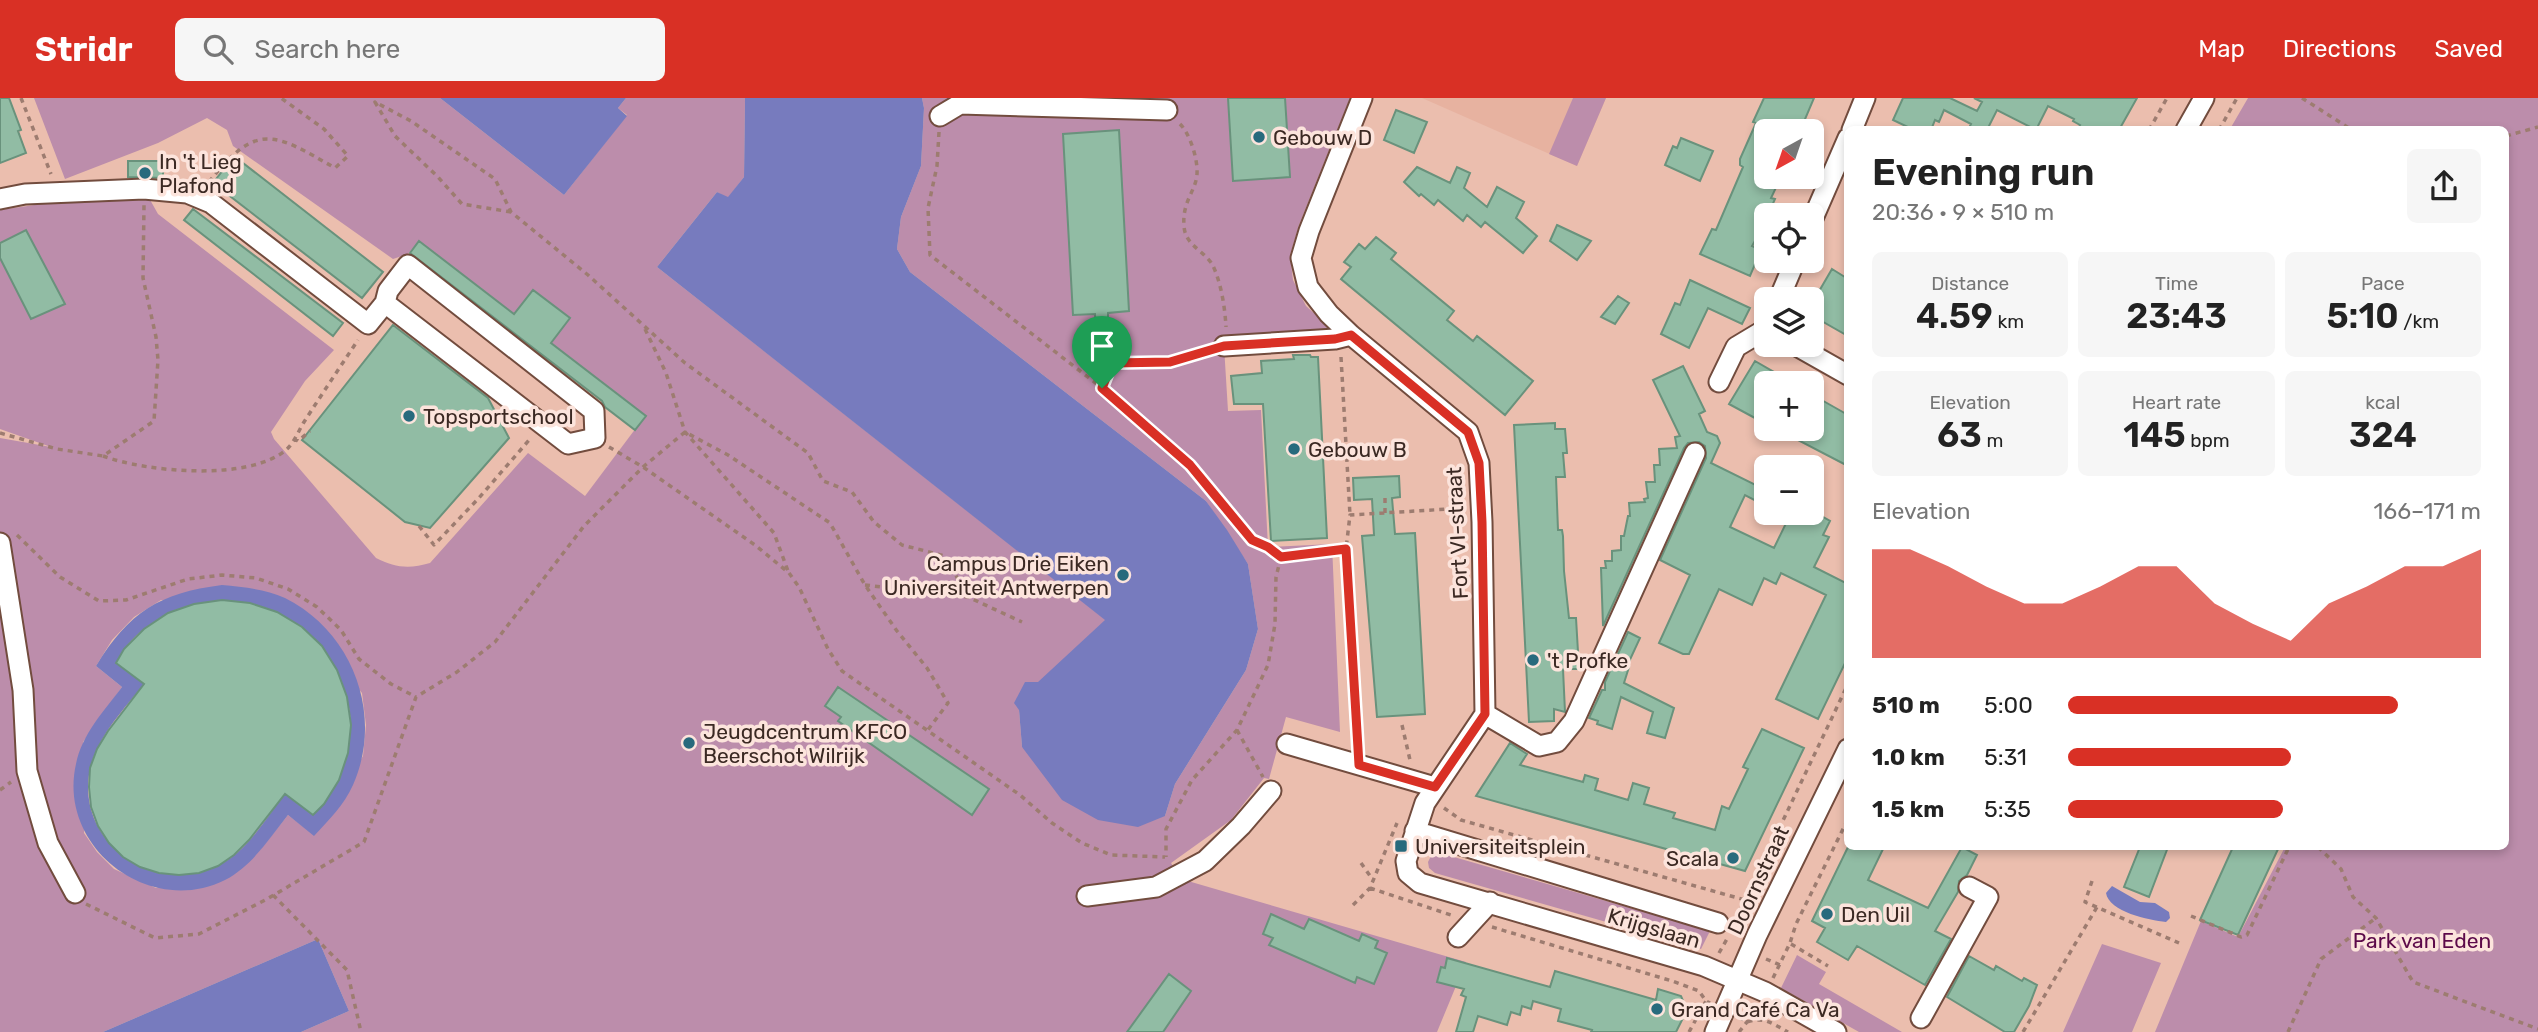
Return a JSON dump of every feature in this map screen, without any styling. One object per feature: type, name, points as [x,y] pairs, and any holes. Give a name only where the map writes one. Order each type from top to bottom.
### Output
[{"type":"street","name":"Fort VI-straat","points":[[1362,98],[1309,231],[1301,258],[1308,287],[1329,314],[1468,432],[1479,463],[1482,506],[1485,714]]},
{"type":"street","points":[[1854,126],[1865,98]]},
{"type":"street","points":[[2188,126],[2204,98]]},
{"type":"street","points":[[940,116],[960,104],[1167,110]]},
{"type":"street","points":[[1820,203],[1844,147]]},
{"type":"street","points":[[0,199],[25,194],[144,189],[198,196],[368,324],[385,303],[388,291],[408,265],[594,411],[595,438],[568,444],[385,303]]},
{"type":"street","points":[[1224,346],[1335,339],[1351,335]]},
{"type":"street","points":[[1719,382],[1736,348],[1754,336]]},
{"type":"street","points":[[1816,357],[1844,373]]},
{"type":"street","points":[[1458,937],[1490,902],[1420,883],[1408,873],[1406,861],[1415,831],[1433,791],[1485,714],[1539,746],[1557,742],[1574,721],[1695,453]]},
{"type":"street","points":[[5,538],[23,690],[27,771],[48,843],[75,893]]},
{"type":"street","points":[[1287,744],[1433,791]]},
{"type":"street","name":"Doornstraat","points":[[1715,1032],[1801,842],[1844,757]]},
{"type":"street","points":[[1087,896],[1156,887],[1205,861],[1241,826],[1271,791]]},
{"type":"street","name":"Krijgslaan","points":[[1415,831],[1728,925]]},
{"type":"street","points":[[1921,1018],[1988,897],[1969,887]]},
{"type":"street","name":"Krijgslaan","points":[[1490,902],[1710,968],[1765,992],[1836,1032]]},
{"type":"path","points":[[21,98],[58,192]]},
{"type":"path","points":[[198,196],[227,159],[257,139],[289,141],[335,168],[348,156],[324,129],[281,98]]},
{"type":"path","points":[[370,98],[411,121],[495,179],[511,212],[587,275],[685,363],[808,453],[823,481],[852,492],[874,522],[902,545],[945,556],[968,597]]},
{"type":"path","points":[[2151,126],[2167,98]]},
{"type":"path","points":[[2221,126],[2237,98]]},
{"type":"path","points":[[2302,98],[2346,126]]},
{"type":"path","points":[[375,102],[395,136],[462,204],[511,212]]},
{"type":"path","points":[[1112,363],[1170,362],[1224,346],[1226,325],[1217,278],[1211,262],[1193,247],[1184,229],[1184,206],[1198,175],[1194,153],[1186,130],[1167,110]]},
{"type":"path","points":[[940,116],[937,166],[928,208],[930,255],[1102,388],[1190,465],[1252,540],[1281,557],[1346,549]]},
{"type":"path","points":[[2509,135],[2538,127]]},
{"type":"path","points":[[103,456],[154,421],[158,360],[156,337],[143,278],[144,189]]},
{"type":"path","points":[[1102,323],[1112,363],[1102,388]]},
{"type":"path","points":[[0,433],[57,449],[103,456],[124,464],[172,471],[223,470],[261,463],[287,449],[368,324]]},
{"type":"path","points":[[643,325],[666,373],[685,432],[774,533],[789,573]]},
{"type":"path","points":[[1351,335],[1340,348],[1350,515],[1346,549],[1359,765]]},
{"type":"path","points":[[419,526],[434,545],[523,448],[541,423]]},
{"type":"path","points":[[294,438],[298,441],[310,431]]},
{"type":"path","points":[[75,893],[90,908],[155,938],[200,934],[364,842],[416,697],[457,673],[495,642],[584,526],[643,467],[685,432]]},
{"type":"path","points":[[685,432],[728,455],[831,523],[865,585],[897,631],[927,667],[948,703],[927,731]]},
{"type":"path","points":[[595,438],[643,467],[761,550],[789,573],[799,586],[828,649],[842,671],[1020,794],[1052,823],[1111,855],[1166,857],[1166,830],[1192,780],[1237,730],[1268,665],[1275,624],[1276,577],[1281,557]]},
{"type":"path","points":[[1385,498],[1385,513]]},
{"type":"path","points":[[1350,515],[1482,506]]},
{"type":"path","points":[[5,538],[19,536],[60,577],[99,601],[126,600],[188,579],[222,575],[256,578],[288,589],[317,607],[333,622],[359,659],[391,684],[416,697]]},
{"type":"path","points":[[865,585],[968,597],[1022,622]]},
{"type":"path","points":[[1710,968],[1728,925],[1745,900],[1844,692]]},
{"type":"path","points":[[1402,725],[1410,760]]},
{"type":"path","points":[[1237,730],[1271,791]]},
{"type":"path","points":[[1433,791],[1448,812],[1461,820],[1745,900]]},
{"type":"path","points":[[1828,965],[1790,943],[1796,924],[1844,826]]},
{"type":"path","points":[[2191,916],[2242,937],[2247,935],[2288,850]]},
{"type":"path","points":[[2321,850],[2341,869],[2353,897],[2376,918],[2413,982],[2538,1029]]},
{"type":"path","points":[[1353,905],[1370,888],[1373,880],[1361,863]]},
{"type":"path","points":[[2092,881],[2085,902],[2179,943]]},
{"type":"path","points":[[1370,888],[1699,991],[1706,1002],[1689,1032]]},
{"type":"path","points":[[273,895],[347,970],[361,1032]]},
{"type":"path","points":[[2023,1032],[2097,907]]},
{"type":"path","points":[[2288,1032],[2321,959],[2376,918]]},
{"type":"path","points":[[1740,1032],[1747,1021],[1757,1018],[1788,1032]]},
{"type":"shaded area","points":[[1422,98],[1606,98],[1577,166]]},
{"type":"green space","name":"Campus Drie Eiken Universiteit Antwerpen","points":[[34,98],[440,98],[564,195],[627,115],[618,108],[626,98],[745,98],[744,177],[728,198],[717,192],[657,267],[1106,620],[1038,683],[1019,710],[1022,747],[1165,816],[1175,784],[1246,670],[1258,629],[1248,564],[1206,501],[910,272],[897,249],[901,217],[921,166],[924,108],[922,98],[1350,98],[1299,225],[1290,255],[1293,280],[1306,306],[1327,325],[1335,339],[1224,346],[1228,411],[1261,410],[1268,547],[1332,544],[1340,732],[1286,717],[1269,779],[1264,778],[1231,820],[1171,863],[1181,879],[1466,962],[1437,1032],[301,1032],[349,1011],[318,939],[103,1032],[0,1032],[0,438],[51,447],[0,429],[0,210],[144,189],[158,214],[334,350],[305,381],[271,432],[274,439],[376,558],[396,566],[409,567],[430,563],[528,453],[585,496],[645,416],[551,343],[533,290],[514,314],[419,241],[408,254],[393,259],[233,146],[227,130],[207,118],[158,143],[65,179]],"holes":[[[284,598],[362,693],[366,725],[363,756],[314,835],[288,815],[260,850],[156,888],[114,869],[97,852],[84,833],[83,742],[122,687],[96,666],[112,640],[134,617],[161,600]]]},
{"type":"green space","points":[[1573,98],[1606,98],[1577,166],[1549,154]]},
{"type":"green space","name":"Park van Eden","points":[[2248,98],[2538,98],[2538,1032],[2155,1032],[2201,921],[2238,937],[2283,850],[2509,850],[2509,126],[2232,126]]},
{"type":"green space","points":[[1440,853],[1710,931],[1701,949],[1435,873],[1429,868],[1428,862],[1432,854]]},
{"type":"green space","points":[[2102,944],[2161,963],[2132,1032],[2063,1032]]},
{"type":"green space","points":[[1797,955],[1826,972],[1819,984],[1902,1032],[1859,1032],[1781,988]]},
{"type":"water","points":[[440,98],[626,98],[618,108],[627,116],[564,195]]},
{"type":"water","points":[[745,98],[922,98],[924,108],[921,166],[901,217],[897,249],[910,272],[1206,501],[1248,564],[1258,629],[1246,670],[1175,784],[1165,816],[1138,827],[1098,820],[1062,800],[1022,747],[1019,710],[1014,703],[1025,682],[1038,682],[1105,620],[657,267],[717,192],[728,197],[744,177]]},
{"type":"water","points":[[222,585],[262,590],[285,598],[309,613],[329,632],[345,654],[356,678],[363,704],[365,731],[362,758],[353,785],[341,806],[314,836],[288,815],[260,851],[235,874],[196,889],[167,890],[139,882],[115,867],[95,847],[81,822],[74,794],[76,764],[88,733],[122,687],[96,666],[108,647],[148,608],[180,593]],"holes":[[[222,600],[243,603],[280,615],[296,624],[323,649],[333,665],[346,694],[350,722],[348,736],[329,790],[313,815],[285,794],[245,845],[215,867],[190,874],[165,873],[142,866],[121,854],[104,837],[93,816],[88,791],[91,765],[100,743],[113,722],[144,684],[116,663],[135,637],[147,626],[175,611]]]},
{"type":"water","points":[[2112,886],[2140,902],[2155,903],[2169,912],[2170,918],[2166,922],[2159,921],[2122,910],[2109,900],[2106,893]]},
{"type":"water","points":[[318,939],[349,1011],[301,1032],[103,1032]]},
{"type":"building","points":[[0,98],[9,98],[26,153],[0,163]]},
{"type":"building","name":"Gebouw D","points":[[1228,98],[1285,98],[1290,177],[1233,181]]},
{"type":"building","points":[[1764,98],[1814,98],[1805,119],[1754,119]]},
{"type":"building","points":[[1903,98],[1950,98],[1977,111],[1982,102],[1974,98],[2137,98],[2121,126],[2079,126],[2074,119],[2048,106],[2038,126],[2028,126],[1997,110],[1989,126],[1970,126],[1971,124],[1944,110],[1939,122],[1935,120],[1933,126],[1906,126],[1893,120]]},
{"type":"building","points":[[1396,110],[1427,122],[1414,153],[1384,140]]},
{"type":"building","points":[[1754,128],[1754,189],[1775,189],[1771,198],[1775,199],[1773,203],[1754,203],[1754,267],[1750,276],[1700,254],[1712,229],[1716,230],[1743,167],[1740,165]]},
{"type":"building","points":[[1119,130],[1129,311],[1108,313],[1108,348],[1096,348],[1095,314],[1073,315],[1063,134]]},
{"type":"building","points":[[1681,138],[1713,151],[1700,181],[1665,165],[1673,146],[1677,148]]},
{"type":"building","points":[[234,156],[383,272],[362,298],[213,183]]},
{"type":"building","name":"In 't Lieg Plafond","points":[[128,161],[163,161],[163,178],[128,177]]},
{"type":"building","points":[[1417,167],[1450,183],[1457,167],[1470,173],[1464,188],[1487,207],[1497,187],[1524,202],[1516,218],[1537,236],[1523,253],[1485,222],[1481,227],[1467,215],[1463,221],[1438,200],[1434,205],[1404,182]]},
{"type":"building","points":[[193,209],[343,323],[333,336],[184,220]]},
{"type":"building","points":[[1557,225],[1591,241],[1577,260],[1550,241]]},
{"type":"building","points":[[26,230],[65,304],[31,319],[0,258],[0,243]]},
{"type":"building","points":[[1376,237],[1396,253],[1391,259],[1454,311],[1447,320],[1473,341],[1477,336],[1533,381],[1505,415],[1341,279],[1351,267],[1344,262],[1359,244],[1365,249]]},
{"type":"building","points":[[419,241],[514,314],[533,290],[570,318],[551,343],[646,416],[635,430],[605,407],[602,401],[410,253]]},
{"type":"building","points":[[1832,269],[1844,276],[1844,334],[1824,322],[1824,287],[1822,287]]},
{"type":"building","points":[[1690,280],[1750,308],[1742,324],[1708,308],[1689,348],[1661,334],[1675,303],[1680,305]]},
{"type":"building","points":[[1618,296],[1629,303],[1615,324],[1601,317]]},
{"type":"building","name":"Topsportschool","points":[[393,325],[488,398],[509,438],[430,528],[405,522],[302,440]]},
{"type":"building","name":"Gebouw B","points":[[1293,355],[1318,357],[1327,538],[1271,541],[1263,404],[1234,404],[1231,376],[1262,373],[1261,361],[1294,359]]},
{"type":"building","points":[[1755,361],[1772,371],[1754,371],[1754,418],[1729,404]]},
{"type":"building","points":[[1683,366],[1705,411],[1699,414],[1707,432],[1717,436],[1720,443],[1711,463],[1754,484],[1754,500],[1745,495],[1730,527],[1774,548],[1785,525],[1824,525],[1824,518],[1830,521],[1823,535],[1829,537],[1814,567],[1844,582],[1844,665],[1818,719],[1776,699],[1826,595],[1781,573],[1776,584],[1764,578],[1752,605],[1719,589],[1689,654],[1659,643],[1690,575],[1660,560],[1706,458],[1705,446],[1699,442],[1688,443],[1684,448],[1603,626],[1601,568],[1606,568],[1605,561],[1612,561],[1612,551],[1621,550],[1621,536],[1624,536],[1630,516],[1629,503],[1645,502],[1644,499],[1648,498],[1646,482],[1655,482],[1654,465],[1660,465],[1659,449],[1677,448],[1675,437],[1680,436],[1653,380]]},
{"type":"building","points":[[1824,401],[1844,413],[1844,464],[1800,441],[1824,441]]},
{"type":"building","points":[[1555,423],[1555,429],[1565,429],[1565,477],[1556,477],[1558,530],[1562,530],[1563,536],[1569,618],[1576,618],[1579,669],[1563,669],[1565,712],[1554,709],[1554,721],[1529,722],[1514,425]]},
{"type":"building","points":[[1399,476],[1400,497],[1392,498],[1395,534],[1415,533],[1425,714],[1377,717],[1362,536],[1374,535],[1372,499],[1354,500],[1353,478]]},
{"type":"building","points":[[222,600],[250,603],[277,612],[302,627],[322,646],[337,670],[347,697],[351,725],[348,753],[339,780],[324,804],[313,815],[285,794],[249,840],[218,866],[199,873],[159,873],[140,867],[123,857],[109,843],[98,826],[91,807],[90,768],[108,731],[144,684],[116,663],[124,649],[144,629],[168,613],[194,604]]},
{"type":"building","points":[[1628,632],[1640,638],[1627,666],[1629,667],[1624,683],[1674,708],[1665,738],[1647,733],[1653,712],[1621,697],[1612,729],[1589,718],[1602,690],[1605,690],[1605,682]]},
{"type":"building","points":[[838,687],[989,789],[972,815],[838,721],[841,717],[825,706]]},
{"type":"building","points":[[1762,729],[1804,748],[1745,871],[1476,796],[1510,743],[1527,754],[1520,765],[1583,782],[1585,775],[1598,779],[1595,790],[1628,800],[1633,783],[1649,788],[1644,804],[1675,813],[1673,818],[1715,830],[1722,806],[1729,809],[1748,769],[1743,767]]},
{"type":"building","points":[[1847,850],[1883,850],[1868,880],[1928,908],[1960,850],[1977,855],[1967,875],[1959,881],[1958,892],[1935,931],[1951,939],[1925,985],[1857,946],[1848,960],[1817,942],[1825,928],[1812,921]]},
{"type":"building","points":[[2139,850],[2167,850],[2149,897],[2124,887]]},
{"type":"building","points":[[2232,850],[2278,850],[2238,935],[2200,920]]},
{"type":"building","points":[[1271,914],[1304,929],[1309,919],[1359,941],[1362,934],[1378,941],[1375,948],[1387,953],[1374,984],[1357,977],[1355,983],[1269,945],[1273,938],[1263,934]]},
{"type":"building","points":[[1969,956],[1994,970],[1996,966],[2022,981],[2024,978],[2037,985],[2014,1032],[2005,1032],[1947,997]]},
{"type":"building","points":[[1447,958],[1550,987],[1555,971],[1656,1000],[1658,989],[1681,996],[1687,1010],[1676,1032],[1591,1032],[1592,1030],[1558,1021],[1561,1009],[1533,1001],[1531,1009],[1522,1006],[1520,1015],[1511,1012],[1507,1025],[1478,1016],[1473,1032],[1456,1032],[1466,997],[1461,995],[1464,989],[1437,982]]},
{"type":"building","points":[[1169,974],[1191,991],[1163,1032],[1127,1032]]},
{"type":"place","name":"Gebouw D","points":[[1259,137]]},
{"type":"place","name":"In 't Lieg Plafond","points":[[145,173]]},
{"type":"place","name":"Topsportschool","points":[[409,416]]},
{"type":"place","name":"Gebouw B","points":[[1294,449]]},
{"type":"place","name":"Campus Drie Eiken Universiteit Antwerpen","points":[[1123,575]]},
{"type":"place","name":"'t Profke","points":[[1533,660]]},
{"type":"place","name":"Jeugdcentrum KFCO Beerschot Wilrijk","points":[[689,743]]},
{"type":"place","name":"Universiteitsplein","points":[[1401,846]]},
{"type":"place","name":"Scala","points":[[1733,858]]},
{"type":"place","name":"Den Uil","points":[[1827,914]]},
{"type":"place","name":"Grand Café Ca Va","points":[[1657,1009]]},
{"type":"route","points":[[1351,335],[1468,432],[1479,463],[1482,506],[1485,714],[1435,787],[1359,765],[1346,549],[1281,557],[1252,540],[1190,465],[1102,388],[1112,363],[1170,362],[1224,346],[1335,339],[1351,335]]}]
